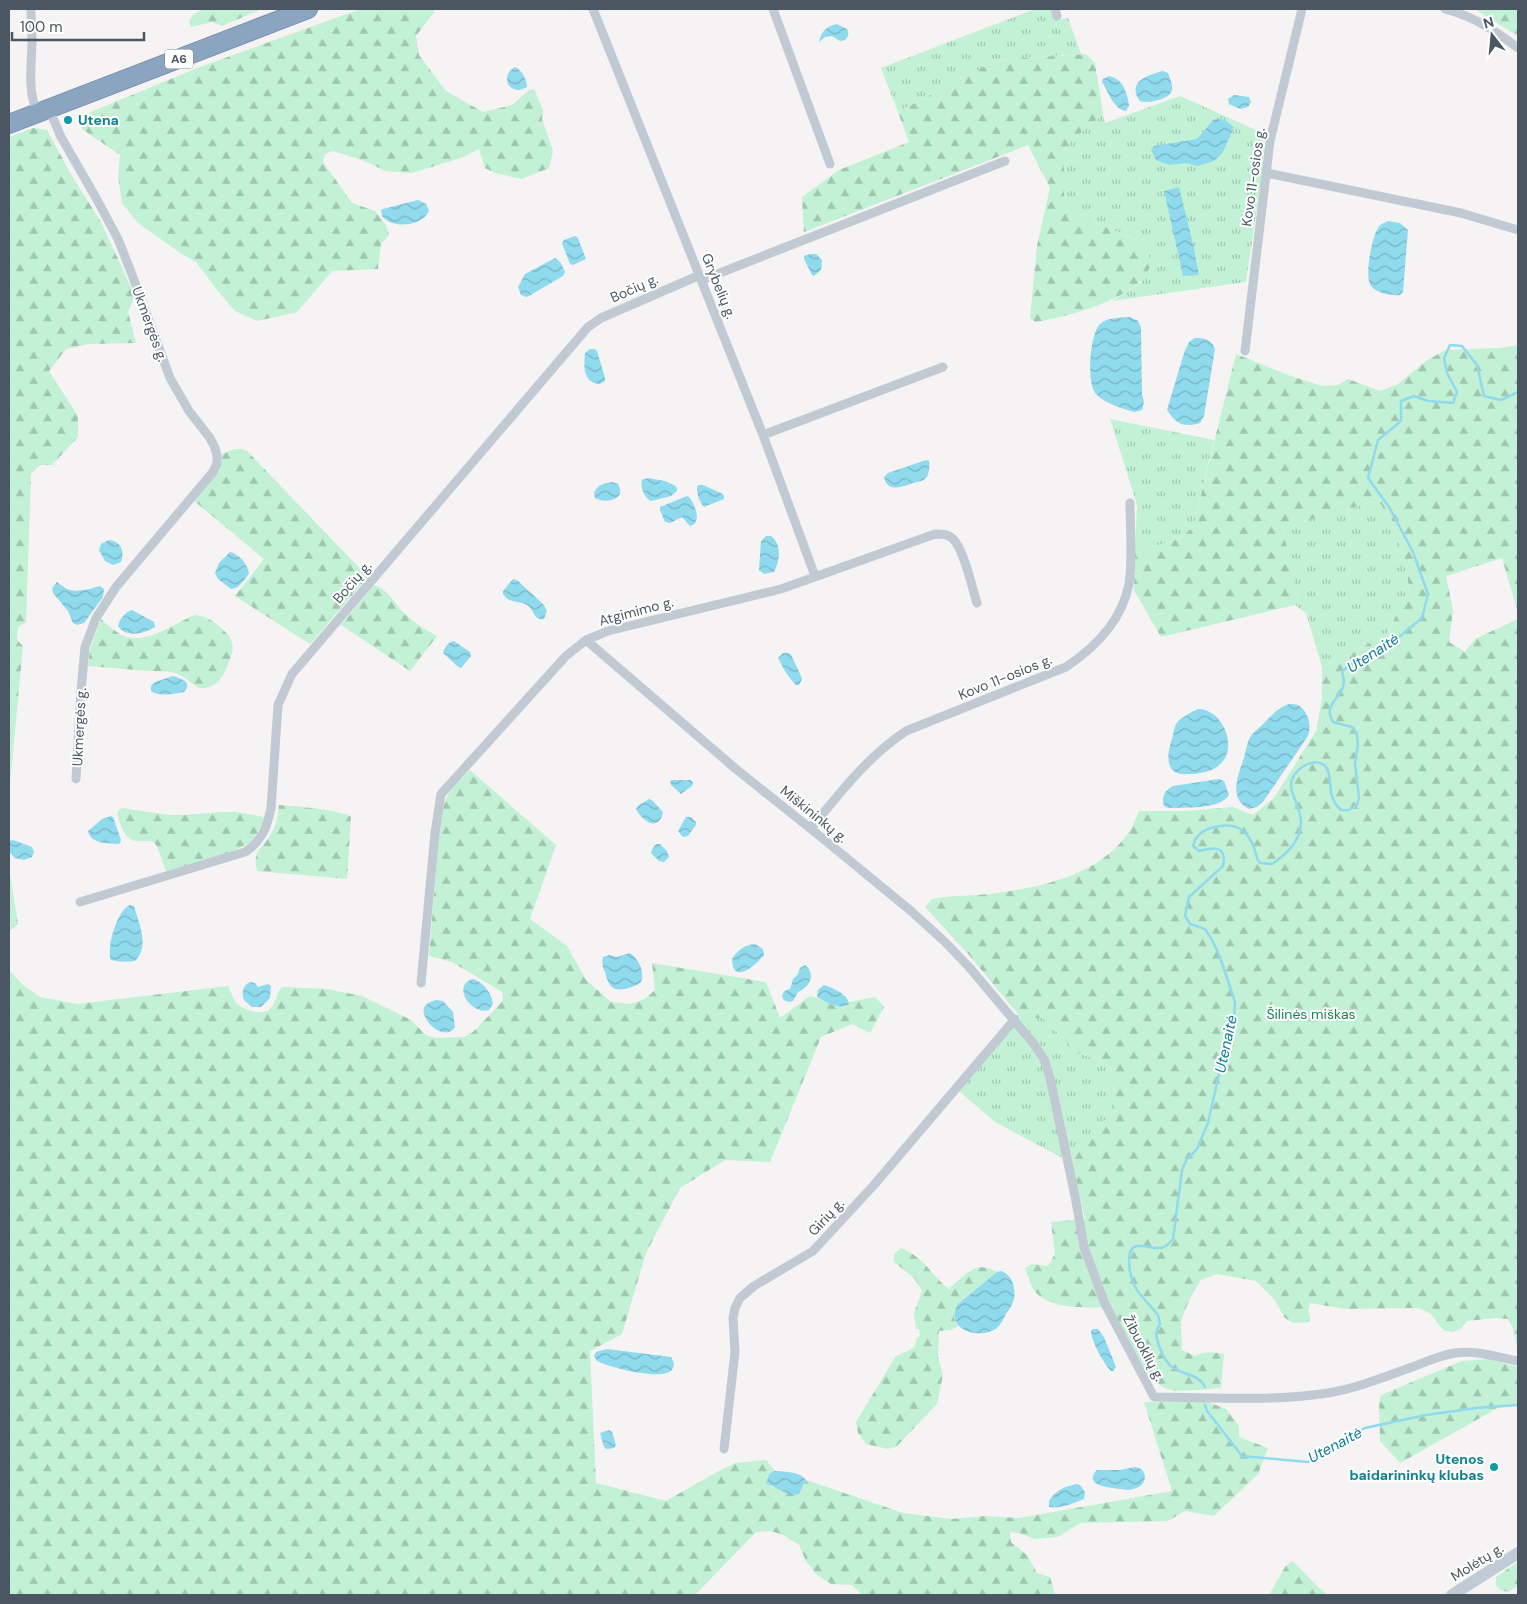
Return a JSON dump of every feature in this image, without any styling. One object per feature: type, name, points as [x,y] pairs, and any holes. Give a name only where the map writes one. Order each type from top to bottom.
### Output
[{"type":"highway","name":"A6","points":[[9,124],[308,9]]},
{"type":"main road","name":"Molėtų g.","points":[[1452,1595],[1518,1553]]},
{"type":"street","name":"Ukmergės g.","points":[[31,9],[30,78],[32,101],[43,111],[61,138],[118,239],[170,378],[189,411],[210,438],[216,448],[217,456],[217,464],[213,472],[116,587],[96,618],[85,647],[76,779]]},
{"type":"street","name":"Grybelių g.","points":[[593,9],[763,435],[815,576]]},
{"type":"street","points":[[772,9],[830,164]]},
{"type":"street","name":"Kovo 11-osios g.","points":[[1245,351],[1270,141],[1302,9]]},
{"type":"street","points":[[1445,9],[1475,19],[1518,48]]},
{"type":"street","name":"Bočių g.","points":[[80,902],[245,852],[253,847],[265,832],[268,821],[278,705],[292,674],[588,327],[608,315],[701,277],[1005,161]]},
{"type":"street","points":[[1267,173],[1462,213],[1518,230]]},
{"type":"street","points":[[763,435],[943,367]]},
{"type":"street","name":"Kovo 11-osios g.","points":[[810,828],[873,756],[906,731],[1066,667],[1083,656],[1116,619],[1129,584],[1130,503]]},
{"type":"street","name":"Atgimimo g.","points":[[421,983],[435,833],[441,794],[566,656],[586,640],[608,631],[780,589],[935,534],[952,537],[959,546],[977,603]]},
{"type":"street","name":"Miškininkų g.","points":[[586,640],[736,769],[911,911],[945,942],[1015,1019]]},
{"type":"street","name":"Žibuoklių g.","points":[[1015,1019],[1044,1059],[1050,1078],[1074,1187],[1084,1247],[1105,1304],[1154,1397],[1280,1398],[1331,1393],[1367,1383],[1454,1353],[1489,1354],[1518,1361]]},
{"type":"street","name":"Girių g.","points":[[724,1449],[735,1352],[733,1318],[740,1298],[754,1286],[813,1251],[874,1185],[1015,1019]]},
{"type":"green space","points":[[202,9],[262,9],[222,26],[212,22],[191,27],[189,21],[193,15]]},
{"type":"green space","points":[[360,9],[434,9],[434,12],[416,36],[419,55],[446,91],[483,112],[512,105],[529,90],[534,89],[543,110],[542,119],[553,151],[549,168],[522,179],[495,173],[485,168],[479,149],[461,158],[412,173],[386,171],[362,160],[333,151],[325,154],[323,162],[352,203],[375,211],[386,225],[389,235],[381,244],[378,269],[332,271],[297,312],[257,321],[235,311],[196,262],[180,253],[137,222],[122,203],[118,177],[120,155],[82,129],[81,122],[85,116],[93,111],[200,67]]},
{"type":"green space","points":[[1035,9],[1051,9],[1055,20],[1068,18],[1081,54],[1009,59],[985,66],[898,112],[881,68]]},
{"type":"green space","points":[[1471,9],[1518,9],[1518,36],[1476,10]]},
{"type":"green space","points":[[1086,54],[1095,63],[1103,114],[1071,141],[1064,151],[1064,204],[1066,210],[1071,214],[1119,232],[1141,244],[1150,260],[1146,274],[1133,287],[1092,308],[1069,315],[1035,322],[1030,318],[1037,246],[1050,188],[1028,145],[804,232],[802,197],[839,170],[909,142],[898,112],[985,66],[1009,59]]},
{"type":"green space","points":[[1180,96],[1265,134],[1261,181],[1246,282],[1112,301],[1142,282],[1149,257],[1140,243],[1131,237],[1071,214],[1066,210],[1064,204],[1064,151],[1071,141],[1103,114],[1105,123]]},
{"type":"green space","points":[[33,128],[47,130],[72,176],[101,222],[135,296],[128,312],[136,343],[88,344],[66,349],[49,371],[78,416],[78,437],[52,465],[40,465],[31,474],[26,622],[18,627],[17,640],[23,646],[9,795],[9,137]]},
{"type":"green space","name":"Šilinės miškas","points":[[1518,345],[1518,613],[1502,558],[1446,576],[1453,610],[1449,642],[1465,652],[1475,639],[1518,619],[1518,1352],[1513,1328],[1508,1319],[1495,1318],[1467,1321],[1461,1329],[1452,1332],[1443,1330],[1431,1314],[1419,1308],[1345,1309],[1310,1303],[1308,1312],[1310,1316],[1309,1322],[1293,1323],[1285,1318],[1274,1299],[1256,1281],[1217,1274],[1201,1280],[1190,1298],[1181,1321],[1182,1350],[1195,1356],[1209,1352],[1224,1354],[1221,1388],[1189,1391],[1171,1390],[1161,1386],[1152,1378],[1128,1342],[1111,1308],[1059,1305],[1049,1302],[1034,1290],[1025,1268],[1032,1264],[1048,1266],[1055,1254],[1051,1222],[1085,1219],[1072,1163],[1093,1129],[1116,1111],[1111,1067],[1102,1061],[1078,1053],[1043,1018],[1021,1018],[969,955],[925,907],[932,899],[989,894],[1034,887],[1070,876],[1103,859],[1117,847],[1129,832],[1139,811],[1187,811],[1233,807],[1253,815],[1274,798],[1316,731],[1322,699],[1322,667],[1354,652],[1387,633],[1409,591],[1406,564],[1391,519],[1381,504],[1371,502],[1289,526],[1283,531],[1298,595],[1295,605],[1161,637],[1134,590],[1135,552],[1179,539],[1193,527],[1236,354],[1288,375],[1322,386],[1338,385],[1348,379],[1380,391],[1398,384],[1426,361],[1445,350],[1500,348]]},
{"type":"green space","points":[[1110,419],[1214,440],[1193,527],[1179,539],[1135,552],[1137,505]]},
{"type":"green space","points":[[235,449],[247,451],[368,577],[310,644],[235,596],[264,559],[193,500],[221,464],[222,454]]},
{"type":"green space","points":[[1371,502],[1381,504],[1391,519],[1406,564],[1409,591],[1387,633],[1354,652],[1322,667],[1306,613],[1295,605],[1298,595],[1283,531],[1289,526]]},
{"type":"green space","points":[[374,585],[386,592],[410,619],[437,636],[410,671],[341,625]]},
{"type":"green space","points":[[195,615],[213,622],[225,632],[233,646],[226,669],[216,684],[201,688],[172,672],[88,666],[90,649],[101,619],[120,634],[129,638],[139,638],[159,633]]},
{"type":"green space","points":[[470,770],[556,845],[530,919],[567,946],[586,980],[611,1002],[630,1004],[645,999],[655,990],[652,963],[766,982],[780,1018],[810,996],[842,1007],[847,1006],[849,1002],[875,997],[884,1007],[870,1033],[852,1024],[821,1037],[770,1162],[725,1160],[680,1188],[646,1253],[622,1334],[590,1351],[596,1483],[666,1501],[735,1463],[766,1460],[775,1471],[769,1473],[771,1487],[778,1488],[790,1495],[801,1491],[806,1480],[903,1513],[951,1519],[985,1516],[1019,1518],[1172,1491],[1144,1402],[1206,1401],[1226,1409],[1239,1426],[1239,1437],[1268,1448],[1258,1474],[1214,1516],[1185,1511],[1168,1521],[1080,1523],[1058,1537],[1035,1539],[1010,1532],[1011,1542],[1027,1555],[1037,1573],[1050,1577],[1055,1595],[862,1595],[852,1585],[831,1584],[816,1574],[806,1561],[799,1545],[783,1535],[771,1531],[756,1532],[695,1595],[9,1595],[9,970],[23,985],[40,997],[77,1004],[228,986],[237,1004],[249,1010],[264,1012],[273,1006],[282,987],[327,989],[362,996],[411,1020],[426,1035],[436,1038],[464,1037],[473,1032],[501,1003],[503,998],[502,992],[452,962],[429,956],[440,822],[444,804],[450,790]]},
{"type":"green space","points":[[279,805],[329,810],[351,817],[347,879],[257,871],[257,853],[274,829]]},
{"type":"green space","points":[[122,808],[169,815],[236,812],[264,817],[256,836],[245,846],[211,859],[166,871],[157,846],[153,842],[133,840],[126,835],[117,813]]},
{"type":"green space","points":[[9,868],[18,924],[9,931]]},
{"type":"green space","points":[[1021,1018],[1043,1018],[1078,1053],[1102,1061],[1111,1067],[1116,1111],[1093,1129],[1072,1163],[995,1122],[958,1090]]},
{"type":"green space","points":[[901,1248],[922,1262],[949,1289],[971,1270],[983,1267],[997,1272],[958,1304],[954,1318],[958,1326],[951,1330],[939,1331],[938,1357],[943,1375],[937,1404],[897,1446],[888,1449],[866,1444],[858,1433],[856,1422],[896,1356],[914,1348],[917,1338],[920,1336],[919,1329],[916,1329],[914,1313],[922,1291],[914,1278],[894,1262],[894,1254]]},
{"type":"green space","points":[[1488,1359],[1518,1367],[1518,1406],[1504,1406],[1496,1409],[1400,1463],[1380,1441],[1379,1403],[1381,1395],[1462,1361]]},
{"type":"green space","points":[[1292,1561],[1328,1595],[1269,1595],[1285,1567]]},
{"type":"green space","points":[[1518,1562],[1518,1586],[1508,1592],[1500,1590],[1496,1585],[1496,1577]]},
{"type":"water","points":[[837,24],[847,29],[848,35],[845,40],[840,41],[832,36],[825,37],[819,42],[825,30]]},
{"type":"water","points":[[515,67],[522,73],[526,81],[527,87],[521,90],[515,90],[508,84],[508,75]]},
{"type":"water","points":[[1163,71],[1168,73],[1172,88],[1171,93],[1158,100],[1140,101],[1136,94],[1137,84],[1145,77]]},
{"type":"water","points":[[1109,76],[1118,80],[1124,87],[1129,105],[1126,111],[1115,104],[1102,82],[1103,79]]},
{"type":"water","points":[[1234,95],[1249,97],[1251,102],[1248,107],[1240,109],[1229,104],[1228,99]]},
{"type":"water","points":[[1214,119],[1225,120],[1234,127],[1223,152],[1214,161],[1198,166],[1185,163],[1169,165],[1156,160],[1151,150],[1154,146],[1197,139]]},
{"type":"water","points":[[1179,187],[1199,275],[1183,276],[1164,191]]},
{"type":"water","points":[[418,200],[426,204],[429,211],[420,220],[413,223],[399,224],[392,223],[382,216],[381,210],[383,209]]},
{"type":"water","points":[[1388,221],[1400,223],[1408,230],[1403,292],[1400,295],[1380,292],[1371,286],[1369,281],[1368,274],[1373,240],[1379,227]]},
{"type":"water","points":[[575,236],[578,238],[586,259],[573,265],[570,264],[562,243],[564,240]]},
{"type":"water","points":[[816,254],[822,260],[821,270],[814,276],[804,259],[804,256]]},
{"type":"water","points":[[555,258],[560,262],[565,272],[563,276],[529,296],[521,295],[518,287],[525,274]]},
{"type":"water","points":[[1130,317],[1138,321],[1141,327],[1142,394],[1144,402],[1142,410],[1134,412],[1109,403],[1096,394],[1090,370],[1094,337],[1100,324],[1110,319]]},
{"type":"water","points":[[1195,338],[1207,340],[1215,349],[1204,416],[1200,423],[1185,425],[1177,422],[1167,410],[1184,353],[1189,342]]},
{"type":"water","points":[[590,349],[597,351],[605,378],[605,381],[600,384],[594,383],[585,373],[585,353]]},
{"type":"water","points":[[926,460],[929,461],[929,469],[927,477],[924,479],[896,488],[888,485],[886,482],[884,477],[888,473]]},
{"type":"water","points":[[648,478],[665,481],[674,485],[677,491],[671,496],[651,501],[643,492],[642,486],[642,480]]},
{"type":"water","points":[[612,482],[618,484],[620,489],[618,497],[604,501],[595,498],[594,493],[599,486]]},
{"type":"water","points":[[698,485],[703,485],[723,494],[724,499],[704,507],[698,497]]},
{"type":"water","points":[[687,496],[696,512],[696,522],[690,526],[682,517],[670,523],[665,522],[660,507]]},
{"type":"water","points":[[766,536],[771,536],[775,539],[779,553],[778,563],[774,572],[764,574],[759,570],[761,541]]},
{"type":"water","points":[[109,540],[116,542],[122,551],[121,562],[113,565],[105,561],[99,550],[101,544]]},
{"type":"water","points":[[230,552],[242,560],[249,574],[234,589],[231,589],[218,579],[215,573],[219,563]]},
{"type":"water","points":[[513,579],[517,580],[544,605],[547,611],[544,619],[536,617],[527,605],[511,601],[505,597],[503,591]]},
{"type":"water","points":[[57,582],[75,591],[100,586],[104,589],[103,597],[84,623],[77,625],[73,623],[68,611],[53,593],[52,588]]},
{"type":"water","points":[[132,610],[154,622],[155,627],[135,634],[121,630],[118,626],[120,621],[125,614]]},
{"type":"water","points":[[454,641],[470,652],[471,656],[461,668],[443,653],[447,645]]},
{"type":"water","points":[[783,653],[791,655],[799,671],[802,679],[799,685],[796,685],[791,679],[778,658]]},
{"type":"water","points":[[173,676],[187,683],[184,692],[163,694],[151,691],[151,686],[155,682]]},
{"type":"water","points":[[1289,704],[1298,705],[1307,715],[1310,727],[1308,736],[1263,802],[1257,807],[1249,809],[1239,799],[1236,786],[1248,741],[1254,732],[1273,714]]},
{"type":"water","points":[[1198,709],[1206,710],[1220,721],[1227,737],[1227,754],[1220,765],[1212,770],[1197,774],[1180,774],[1171,768],[1168,758],[1174,729],[1180,719]]},
{"type":"water","points":[[1219,779],[1224,781],[1229,795],[1218,803],[1192,807],[1168,808],[1164,806],[1164,794],[1173,786]]},
{"type":"water","points":[[672,780],[691,780],[693,783],[692,786],[681,794],[671,785],[670,782]]},
{"type":"water","points":[[649,799],[663,812],[658,822],[650,823],[646,821],[636,809]]},
{"type":"water","points":[[111,816],[121,840],[120,843],[96,841],[88,831],[102,819]]},
{"type":"water","points":[[686,817],[691,817],[696,822],[696,825],[688,836],[683,837],[678,831]]},
{"type":"water","points":[[13,840],[32,847],[34,852],[32,857],[24,860],[15,858],[9,852],[9,841]]},
{"type":"water","points":[[656,844],[660,844],[667,851],[669,857],[664,862],[659,861],[651,853]]},
{"type":"water","points":[[130,905],[134,906],[140,927],[143,942],[142,949],[135,961],[111,960],[111,939],[117,921],[125,908]]},
{"type":"water","points":[[755,944],[763,949],[764,955],[751,968],[740,972],[736,971],[733,967],[732,959],[742,948]]},
{"type":"water","points":[[630,953],[640,966],[641,982],[627,989],[615,989],[607,978],[602,963],[603,957],[609,955],[617,957]]},
{"type":"water","points":[[805,965],[811,972],[808,984],[798,992],[793,1001],[786,1001],[782,997],[784,992],[790,989],[793,979],[798,974],[800,968]]},
{"type":"water","points":[[473,979],[477,980],[489,992],[493,1004],[489,1010],[476,1008],[466,999],[464,987],[467,982]]},
{"type":"water","points":[[250,982],[255,983],[258,987],[268,984],[271,986],[270,998],[261,1007],[252,1007],[244,1000],[243,990]]},
{"type":"water","points":[[824,985],[843,994],[849,1004],[841,1007],[817,997],[818,990]]},
{"type":"water","points":[[436,1000],[443,1001],[453,1012],[455,1027],[450,1031],[439,1031],[428,1022],[425,1016],[425,1006]]},
{"type":"water","points":[[1001,1271],[1012,1280],[1014,1299],[998,1327],[991,1331],[975,1333],[960,1327],[956,1321],[955,1313],[958,1304],[997,1272]]},
{"type":"water","points":[[1098,1329],[1104,1337],[1116,1367],[1113,1371],[1105,1363],[1095,1346],[1091,1331]]},
{"type":"water","points":[[607,1349],[671,1357],[674,1367],[668,1372],[660,1374],[624,1370],[597,1361],[594,1356],[596,1352]]},
{"type":"water","points":[[609,1430],[612,1432],[616,1445],[614,1448],[607,1449],[604,1447],[600,1433]]},
{"type":"water","points":[[1135,1467],[1142,1470],[1145,1477],[1142,1485],[1134,1489],[1109,1488],[1097,1484],[1093,1480],[1097,1470],[1120,1470]]},
{"type":"water","points":[[775,1471],[792,1472],[803,1477],[806,1480],[799,1494],[790,1495],[766,1483],[770,1473]]},
{"type":"water","points":[[1077,1484],[1085,1492],[1084,1499],[1071,1504],[1049,1507],[1051,1497],[1057,1492]]},
{"type":"waterway","name":"Utenaitė","points":[[1205,1387],[1196,1378],[1172,1367],[1164,1358],[1157,1338],[1160,1324],[1158,1315],[1134,1285],[1129,1263],[1130,1252],[1133,1248],[1137,1246],[1161,1248],[1165,1247],[1173,1239],[1182,1170],[1187,1159],[1197,1149],[1208,1123],[1224,1052],[1234,1020],[1235,1002],[1220,957],[1212,940],[1205,929],[1190,924],[1185,916],[1189,897],[1223,866],[1223,854],[1218,849],[1199,851],[1193,846],[1200,834],[1208,829],[1229,825],[1235,826],[1249,838],[1260,863],[1272,864],[1291,848],[1299,835],[1301,820],[1292,791],[1292,780],[1298,771],[1314,762],[1324,765],[1327,769],[1333,798],[1341,810],[1349,810],[1357,805],[1359,798],[1355,764],[1358,744],[1357,735],[1352,727],[1333,722],[1330,717],[1330,708],[1343,687],[1342,671],[1379,646],[1399,637],[1422,618],[1428,594],[1413,552],[1389,507],[1368,478],[1378,440],[1401,421],[1401,401],[1414,396],[1428,401],[1453,403],[1457,392],[1447,373],[1444,358],[1450,345],[1462,346],[1477,365],[1484,396],[1501,400],[1518,392]]},
{"type":"waterway","name":"Utenaitė","points":[[1205,1405],[1207,1411],[1242,1456],[1308,1462],[1338,1442],[1365,1428],[1426,1415],[1476,1408],[1518,1405]]},
{"type":"place","name":"Utena","points":[[68,120]]},
{"type":"place","name":"Utenos baidarininkų klubas","points":[[1494,1467]]}]
